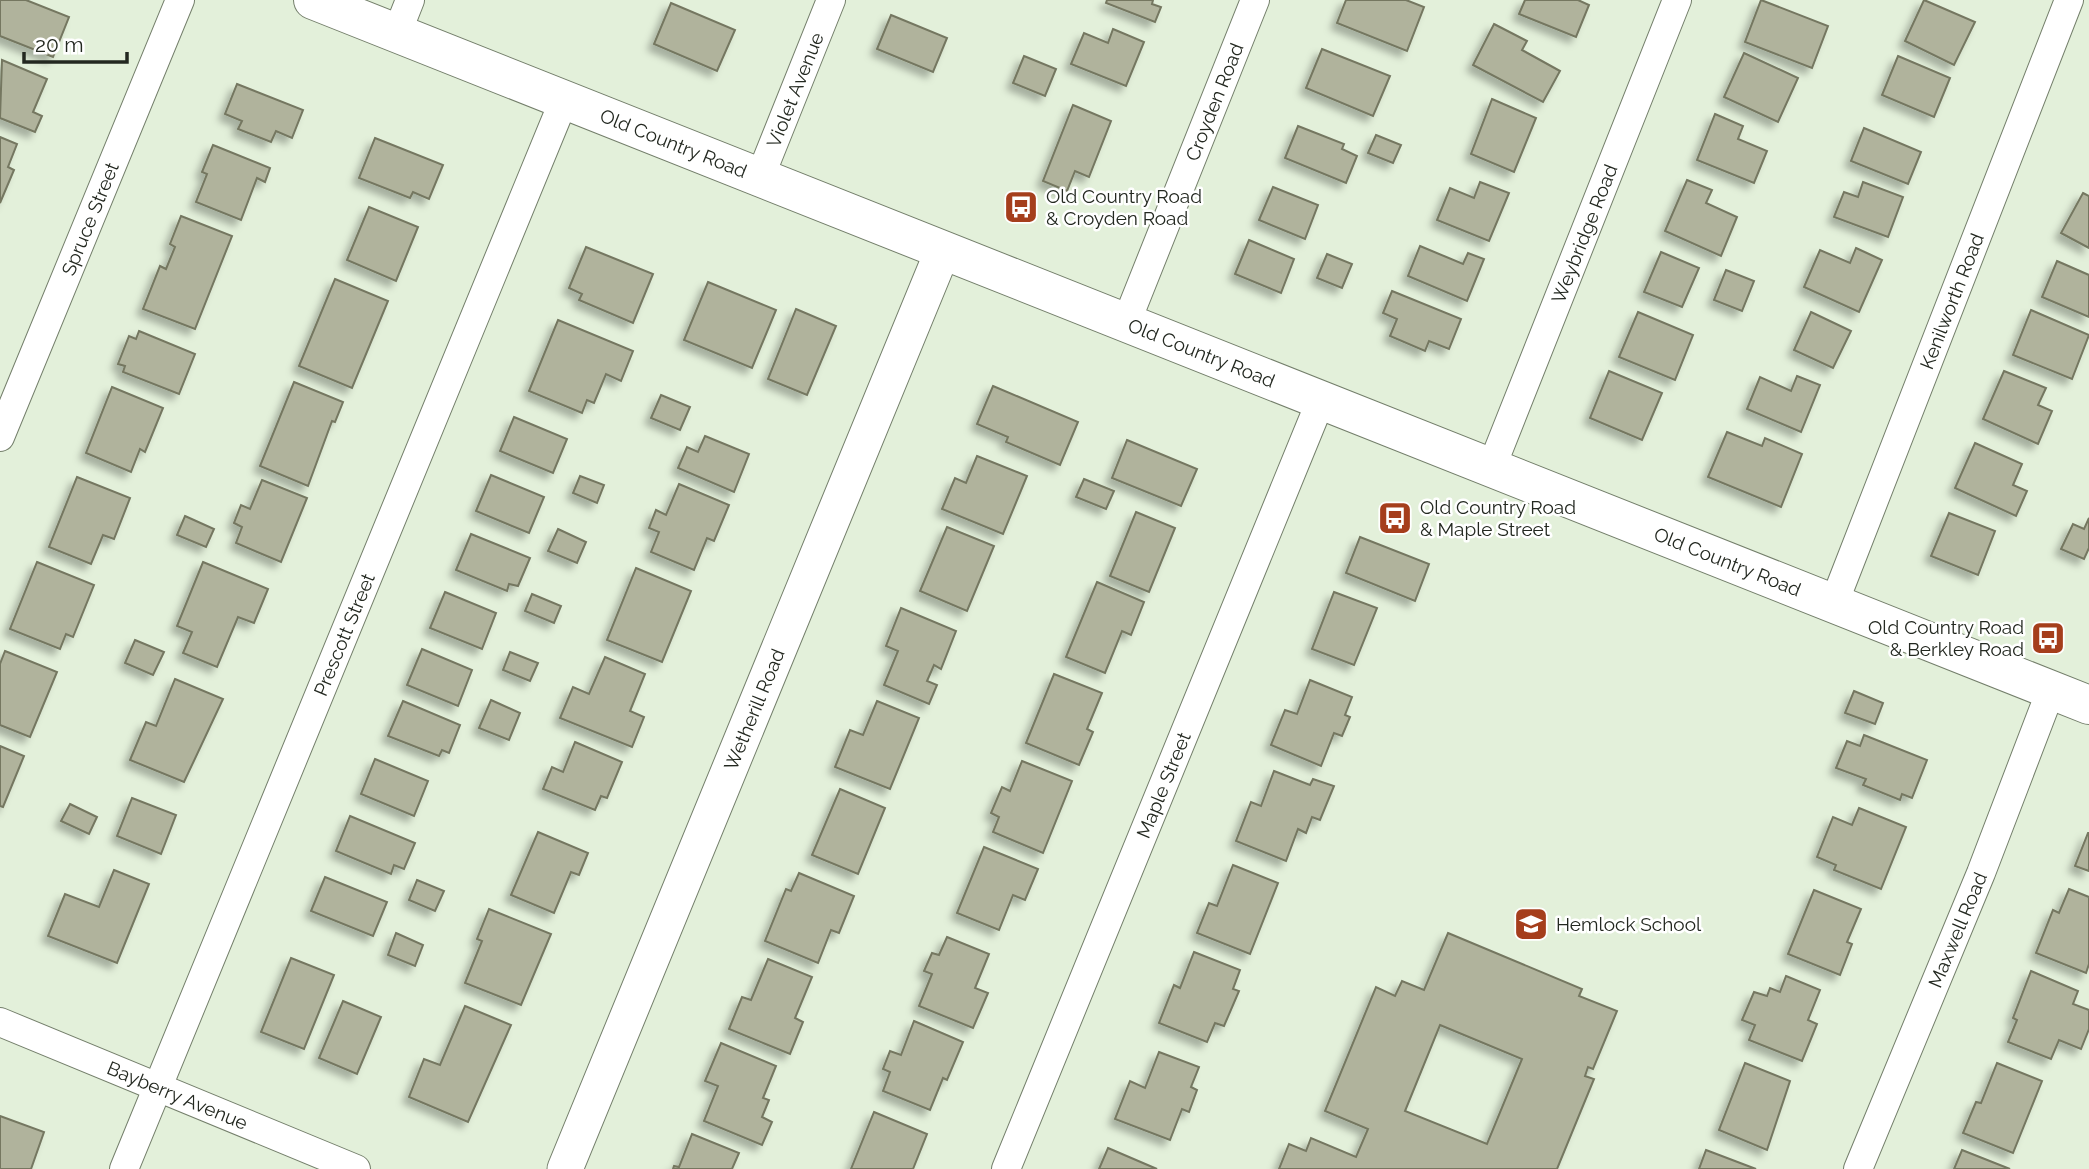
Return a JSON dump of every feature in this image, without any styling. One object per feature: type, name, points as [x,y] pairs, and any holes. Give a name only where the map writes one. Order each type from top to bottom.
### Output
[{"type":"main road","name":"Old Country Road","points":[[313,0],[403,16],[564,100],[2089,705]]},
{"type":"street","name":"Spruce Street","points":[[0,437],[180,0]]},
{"type":"street","name":"Violet Avenue","points":[[760,177],[831,0]]},
{"type":"street","name":"Croyden Road","points":[[1126,323],[1255,0]]},
{"type":"street","name":"Weybridge Road","points":[[1492,467],[1677,0]]},
{"type":"street","name":"Kenilworth Road","points":[[1834,603],[2069,0]]},
{"type":"street","name":"Prescott Street","points":[[124,1169],[564,100]]},
{"type":"street","name":"Wetherill Road","points":[[565,1169],[943,250]]},
{"type":"street","name":"Maple Street","points":[[1006,1169],[1321,400]]},
{"type":"street","name":"Maxwell Road","points":[[1858,1169],[1981,873],[2051,690]]},
{"type":"street","name":"Bayberry Avenue","points":[[0,1022],[356,1169]]},
{"type":"building","points":[[0,0],[26,0],[69,17],[53,57],[0,36]]},
{"type":"building","points":[[1107,0],[1153,0],[1152,4],[1161,7],[1155,22],[1106,3]]},
{"type":"building","points":[[1346,0],[1406,0],[1424,7],[1407,51],[1337,23]]},
{"type":"building","points":[[1525,0],[1578,0],[1589,5],[1576,37],[1519,14]]},
{"type":"building","points":[[1761,0],[1828,26],[1812,68],[1745,42]]},
{"type":"building","points":[[1924,0],[1975,22],[1954,65],[1905,41]]},
{"type":"building","points":[[671,3],[735,30],[717,71],[654,44]]},
{"type":"building","points":[[891,15],[947,38],[933,72],[877,49]]},
{"type":"building","points":[[1494,24],[1527,41],[1522,50],[1560,71],[1543,102],[1473,65]]},
{"type":"building","points":[[1113,29],[1144,42],[1126,86],[1071,64],[1084,33],[1108,43]]},
{"type":"building","points":[[1322,49],[1390,76],[1373,116],[1306,88]]},
{"type":"building","points":[[1744,53],[1798,78],[1778,122],[1724,97]]},
{"type":"building","points":[[1024,56],[1056,69],[1045,96],[1013,83]]},
{"type":"building","points":[[1898,56],[1950,78],[1934,117],[1882,95]]},
{"type":"building","points":[[2,60],[47,79],[33,112],[42,116],[35,132],[0,118]]},
{"type":"building","points":[[237,84],[303,110],[292,138],[276,131],[271,142],[238,129],[242,121],[225,114]]},
{"type":"building","points":[[1492,99],[1536,118],[1514,172],[1471,154]]},
{"type":"building","points":[[1073,105],[1111,121],[1089,177],[1075,171],[1067,191],[1043,181]]},
{"type":"building","points":[[1715,114],[1743,126],[1738,139],[1767,151],[1754,183],[1697,160]]},
{"type":"building","points":[[1298,126],[1344,144],[1342,149],[1357,156],[1346,183],[1285,158]]},
{"type":"building","points":[[1864,128],[1921,152],[1908,184],[1851,161]]},
{"type":"building","points":[[1376,135],[1401,145],[1393,163],[1368,153]]},
{"type":"building","points":[[0,137],[17,144],[8,167],[14,170],[0,203]]},
{"type":"building","points":[[375,138],[443,165],[429,199],[413,192],[410,198],[359,178]]},
{"type":"building","points":[[213,145],[270,168],[265,182],[257,178],[241,220],[196,202],[207,174],[202,172]]},
{"type":"building","points":[[1687,180],[1712,190],[1706,203],[1737,217],[1721,256],[1665,231]]},
{"type":"building","points":[[1480,182],[1509,193],[1489,241],[1437,220],[1450,188],[1474,198]]},
{"type":"building","points":[[1863,182],[1903,197],[1888,237],[1834,217],[1844,192],[1858,197]]},
{"type":"building","points":[[1273,187],[1318,205],[1305,239],[1259,220]]},
{"type":"building","points":[[2083,193],[2089,196],[2089,248],[2061,233]]},
{"type":"building","points":[[369,207],[418,227],[396,281],[347,260]]},
{"type":"building","points":[[181,216],[232,236],[195,329],[143,309],[160,266],[166,269],[175,247],[170,244]]},
{"type":"building","points":[[1249,240],[1294,259],[1281,293],[1235,274]]},
{"type":"building","points":[[1420,246],[1463,264],[1468,253],[1484,259],[1467,301],[1408,276]]},
{"type":"building","points":[[586,247],[653,274],[633,323],[579,300],[582,294],[569,288]]},
{"type":"building","points":[[1856,248],[1882,260],[1859,312],[1804,287],[1820,250],[1850,263]]},
{"type":"building","points":[[1661,252],[1699,268],[1682,307],[1644,292]]},
{"type":"building","points":[[1327,254],[1352,264],[1342,288],[1317,278]]},
{"type":"building","points":[[2057,261],[2089,275],[2089,317],[2042,297]]},
{"type":"building","points":[[1726,270],[1754,281],[1742,311],[1714,300]]},
{"type":"building","points":[[335,279],[388,301],[352,388],[299,366]]},
{"type":"building","points":[[708,282],[776,310],[752,368],[684,340]]},
{"type":"building","points":[[1392,291],[1461,319],[1449,349],[1429,341],[1425,351],[1390,336],[1397,319],[1383,313]]},
{"type":"building","points":[[796,309],[836,326],[807,395],[768,379]]},
{"type":"building","points":[[2031,310],[2089,335],[2072,379],[2013,355]]},
{"type":"building","points":[[1638,312],[1693,335],[1675,380],[1619,357]]},
{"type":"building","points":[[1811,312],[1851,331],[1833,368],[1794,350]]},
{"type":"building","points":[[558,320],[633,351],[621,381],[606,374],[594,403],[587,400],[582,413],[529,391]]},
{"type":"building","points":[[139,331],[195,354],[179,394],[123,372],[125,366],[118,364],[129,336],[136,339]]},
{"type":"building","points":[[1609,371],[1662,393],[1642,440],[1590,418]]},
{"type":"building","points":[[2004,371],[2046,388],[2038,405],[2052,411],[2038,444],[1983,419]]},
{"type":"building","points":[[1797,376],[1820,385],[1801,432],[1747,409],[1760,377],[1791,391]]},
{"type":"building","points":[[294,382],[343,402],[335,422],[332,421],[308,486],[260,466]]},
{"type":"building","points":[[993,386],[1078,422],[1060,465],[1006,442],[1008,437],[977,424]]},
{"type":"building","points":[[112,387],[163,408],[145,452],[140,449],[131,472],[86,453]]},
{"type":"building","points":[[661,395],[690,407],[680,430],[651,418]]},
{"type":"building","points":[[514,417],[567,439],[553,473],[500,451]]},
{"type":"building","points":[[1727,432],[1762,446],[1765,438],[1802,454],[1781,507],[1708,477]]},
{"type":"building","points":[[705,436],[749,454],[734,492],[678,468],[687,447],[698,452]]},
{"type":"building","points":[[1127,440],[1197,469],[1181,506],[1112,478]]},
{"type":"building","points":[[1975,443],[2022,464],[2013,485],[2027,491],[2016,516],[1955,488]]},
{"type":"building","points":[[977,456],[1027,476],[1003,534],[942,509],[955,478],[966,483]]},
{"type":"building","points":[[491,475],[544,497],[529,533],[476,511]]},
{"type":"building","points":[[580,476],[604,485],[597,503],[573,493]]},
{"type":"building","points":[[77,477],[130,498],[114,539],[103,535],[91,564],[49,547]]},
{"type":"building","points":[[1084,479],[1114,491],[1106,509],[1076,497]]},
{"type":"building","points":[[262,480],[307,498],[281,562],[236,543],[242,527],[234,523],[241,505],[250,509]]},
{"type":"building","points":[[679,484],[729,505],[714,541],[707,538],[694,570],[651,552],[659,532],[649,528],[656,510],[666,515]]},
{"type":"building","points":[[1136,512],[1175,528],[1149,592],[1110,576]]},
{"type":"building","points":[[1949,513],[1995,531],[1978,575],[1931,556]]},
{"type":"building","points":[[185,516],[214,529],[206,547],[177,535]]},
{"type":"building","points":[[2089,518],[2089,548],[2084,559],[2061,549],[2073,524],[2084,529]]},
{"type":"building","points":[[947,527],[994,546],[967,611],[920,591]]},
{"type":"building","points":[[558,529],[586,542],[577,563],[548,551]]},
{"type":"building","points":[[471,534],[530,558],[518,586],[509,584],[507,591],[456,570]]},
{"type":"building","points":[[1360,537],[1429,564],[1415,601],[1346,573]]},
{"type":"building","points":[[37,562],[94,585],[73,637],[66,634],[60,649],[10,629]]},
{"type":"building","points":[[203,562],[268,589],[254,623],[238,617],[217,667],[183,653],[192,632],[177,626]]},
{"type":"building","points":[[636,568],[691,591],[662,662],[607,640]]},
{"type":"building","points":[[1097,582],[1144,602],[1131,635],[1122,631],[1105,673],[1066,657]]},
{"type":"building","points":[[445,592],[496,613],[482,649],[430,628]]},
{"type":"building","points":[[1334,592],[1377,608],[1354,665],[1312,649]]},
{"type":"building","points":[[532,594],[561,606],[554,623],[525,611]]},
{"type":"building","points":[[901,608],[956,631],[941,669],[934,665],[927,681],[937,685],[929,704],[884,685],[898,651],[886,646]]},
{"type":"building","points":[[135,640],[164,652],[153,675],[125,663]]},
{"type":"building","points":[[422,649],[472,670],[458,706],[407,685]]},
{"type":"building","points":[[5,651],[57,672],[30,737],[0,725],[0,664]]},
{"type":"building","points":[[510,652],[538,663],[530,681],[503,670]]},
{"type":"building","points":[[605,657],[645,674],[630,711],[644,717],[632,747],[560,718],[573,687],[589,694]]},
{"type":"building","points":[[1054,674],[1102,693],[1087,729],[1093,732],[1079,765],[1026,743]]},
{"type":"building","points":[[175,679],[223,699],[184,782],[130,760],[146,722],[156,726]]},
{"type":"building","points":[[1310,680],[1352,697],[1345,715],[1350,717],[1342,736],[1334,733],[1321,766],[1271,745],[1285,710],[1297,714]]},
{"type":"building","points":[[1854,691],[1883,703],[1875,724],[1845,713]]},
{"type":"building","points":[[491,700],[520,713],[509,740],[479,728]]},
{"type":"building","points":[[403,701],[460,725],[449,753],[442,750],[439,756],[388,736]]},
{"type":"building","points":[[877,701],[919,718],[890,789],[835,767],[850,730],[863,735]]},
{"type":"building","points":[[1864,735],[1927,760],[1912,798],[1902,794],[1900,800],[1863,785],[1866,779],[1836,768],[1847,741],[1860,746]]},
{"type":"building","points":[[575,742],[622,762],[607,798],[601,796],[595,810],[543,789],[552,767],[563,772]]},
{"type":"building","points":[[0,746],[24,756],[3,807],[0,806]]},
{"type":"building","points":[[375,759],[428,781],[414,816],[361,794]]},
{"type":"building","points":[[1022,761],[1072,781],[1043,853],[993,832],[999,817],[991,813],[1002,787],[1010,791]]},
{"type":"building","points":[[1274,771],[1310,785],[1313,779],[1334,786],[1320,820],[1312,817],[1306,833],[1298,829],[1286,861],[1236,841],[1251,802],[1261,806]]},
{"type":"building","points":[[840,789],[885,808],[858,874],[812,855]]},
{"type":"building","points":[[132,798],[176,815],[161,854],[117,836]]},
{"type":"building","points":[[70,804],[97,817],[89,834],[61,821]]},
{"type":"building","points":[[1859,808],[1906,827],[1881,889],[1834,870],[1836,865],[1817,857],[1833,817],[1852,825]]},
{"type":"building","points":[[350,816],[415,843],[404,869],[394,865],[391,874],[336,851]]},
{"type":"building","points":[[538,832],[588,853],[579,875],[571,872],[554,913],[511,895]]},
{"type":"building","points":[[2089,833],[2089,871],[2075,866]]},
{"type":"building","points":[[984,847],[1038,869],[1025,900],[1013,895],[999,930],[957,913]]},
{"type":"building","points":[[1233,865],[1278,883],[1250,954],[1197,933],[1209,903],[1217,906]]},
{"type":"building","points":[[114,870],[149,884],[117,963],[48,936],[65,894],[99,907]]},
{"type":"building","points":[[799,873],[854,896],[839,933],[831,930],[818,963],[765,941],[786,889],[791,891]]},
{"type":"building","points":[[325,877],[387,902],[373,936],[311,911]]},
{"type":"building","points":[[417,880],[444,891],[435,911],[409,900]]},
{"type":"building","points":[[2069,889],[2089,897],[2089,964],[2086,973],[2036,953],[2053,910],[2059,913]]},
{"type":"building","points":[[1814,890],[1861,909],[1847,942],[1852,944],[1840,975],[1788,954]]},
{"type":"building","points":[[489,909],[551,934],[521,1005],[465,983],[482,941],[477,939]]},
{"type":"building","points":[[396,933],[423,945],[415,966],[388,955]]},
{"type":"building","points":[[1448,933],[1582,989],[1579,996],[1617,1011],[1593,1069],[1588,1067],[1585,1076],[1594,1079],[1557,1169],[1279,1169],[1289,1144],[1306,1151],[1311,1138],[1356,1157],[1368,1129],[1325,1111],[1376,987],[1395,996],[1402,981],[1424,990]],"holes":[[[1440,1025],[1522,1059],[1487,1144],[1405,1111]]]},
{"type":"building","points":[[947,937],[989,954],[975,988],[988,993],[973,1028],[919,1006],[932,974],[924,971],[932,953],[939,955]]},
{"type":"building","points":[[1194,952],[1240,970],[1233,989],[1239,991],[1224,1026],[1215,1023],[1207,1042],[1159,1023],[1174,985],[1180,988]]},
{"type":"building","points":[[291,958],[334,975],[304,1049],[261,1032]]},
{"type":"building","points":[[768,959],[812,977],[795,1018],[803,1022],[790,1054],[729,1029],[742,997],[751,1000]]},
{"type":"building","points":[[2031,971],[2078,991],[2073,1004],[2089,1010],[2089,1029],[2081,1049],[2059,1040],[2051,1059],[2008,1042],[2017,1020],[2013,1018]]},
{"type":"building","points":[[1786,976],[1820,990],[1808,1020],[1817,1024],[1802,1061],[1749,1040],[1755,1025],[1742,1020],[1754,992],[1767,996],[1770,988],[1780,992]]},
{"type":"building","points":[[343,1001],[381,1017],[357,1074],[319,1058]]},
{"type":"building","points":[[465,1006],[511,1025],[468,1122],[409,1097],[424,1059],[440,1065]]},
{"type":"building","points":[[914,1021],[963,1042],[947,1080],[943,1078],[930,1110],[883,1091],[890,1072],[883,1069],[890,1051],[901,1055]]},
{"type":"building","points":[[721,1043],[776,1066],[763,1098],[769,1100],[762,1117],[772,1122],[762,1145],[704,1121],[718,1086],[705,1081]]},
{"type":"building","points":[[1159,1052],[1199,1067],[1191,1087],[1197,1090],[1189,1112],[1182,1109],[1170,1140],[1115,1119],[1130,1081],[1145,1088]]},
{"type":"building","points":[[1745,1063],[1790,1081],[1767,1150],[1719,1130]]},
{"type":"building","points":[[1997,1063],[2042,1081],[2013,1153],[1963,1133],[1976,1102],[1981,1103]]},
{"type":"building","points":[[874,1112],[927,1134],[913,1169],[851,1169]]},
{"type":"building","points":[[0,1116],[44,1132],[31,1169],[0,1169]]},
{"type":"building","points":[[692,1134],[739,1153],[732,1169],[673,1169],[674,1166],[679,1167]]},
{"type":"building","points":[[1108,1148],[1157,1169],[1099,1169]]},
{"type":"building","points":[[1706,1150],[1756,1169],[1699,1169]]},
{"type":"building","points":[[1962,1150],[2010,1169],[1954,1169]]},
{"type":"place","name":"Old Country Road & Croyden Road","points":[[1021,207]]},
{"type":"place","name":"Old Country Road & Maple Street","points":[[1395,518]]},
{"type":"place","name":"Old Country Road & Berkley Road","points":[[2048,638]]},
{"type":"place","name":"Hemlock School","points":[[1531,924]]}]
